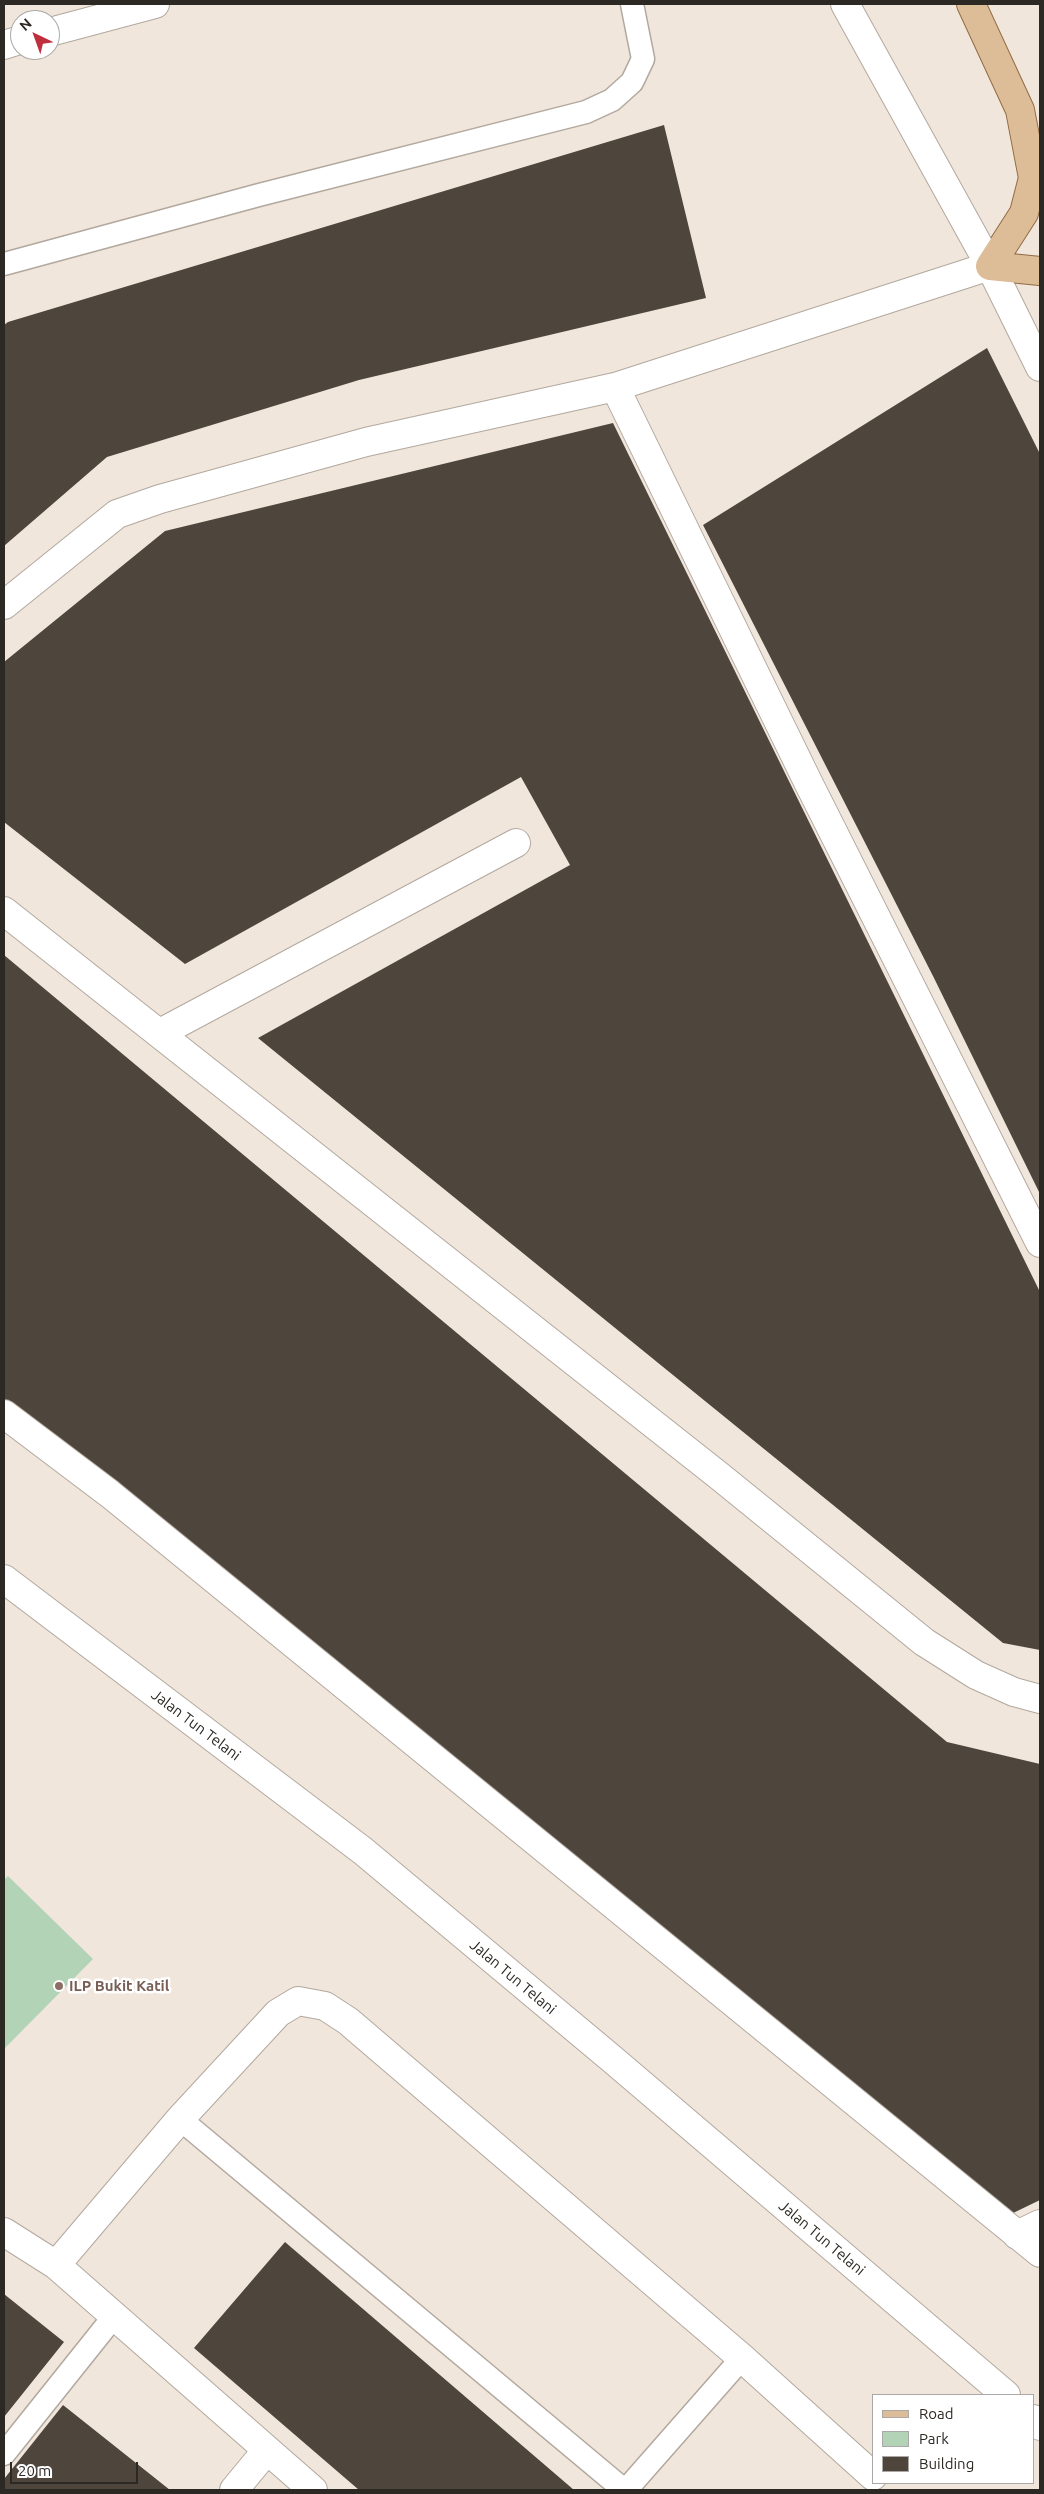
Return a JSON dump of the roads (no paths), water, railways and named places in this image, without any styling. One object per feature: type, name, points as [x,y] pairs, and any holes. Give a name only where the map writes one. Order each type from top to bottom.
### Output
[{"type":"main road","points":[[971,4],[1020,110],[1033,178],[1024,214],[990,266],[1040,270]]},
{"type":"main road","points":[[981,4],[1040,114]]},
{"type":"street","points":[[60,29],[155,4]]},
{"type":"street","points":[[845,4],[990,266],[1040,366]]},
{"type":"street","points":[[4,606],[117,514],[160,499],[366,442],[615,387],[990,266]]},
{"type":"street","points":[[615,387],[808,782],[1040,1243]]},
{"type":"street","points":[[160,1033],[516,843]]},
{"type":"street","points":[[4,911],[718,1475],[924,1642],[976,1675],[1014,1692],[1040,1699]]},
{"type":"street","points":[[4,1414],[118,1500],[1029,2229],[1040,2253]]},
{"type":"street","name":"Jalan Tun Telani","points":[[4,1579],[363,1851],[612,2059],[1005,2394]]},
{"type":"street","points":[[56,2265],[180,2119],[278,2013],[298,2001],[325,2006],[348,2021],[742,2358],[872,2475]]},
{"type":"street","points":[[4,2232],[56,2265],[314,2490]]},
{"type":"street","points":[[234,2490],[267,2450]]},
{"type":"lane","points":[[4,264],[258,194],[586,112],[612,100],[632,82],[644,59],[632,4]]},
{"type":"lane","points":[[180,2119],[625,2490],[742,2358]]},
{"type":"lane","points":[[4,2454],[115,2315]]},
{"type":"place","name":"ILP Bukit Katil","points":[[59,1986]]}]
